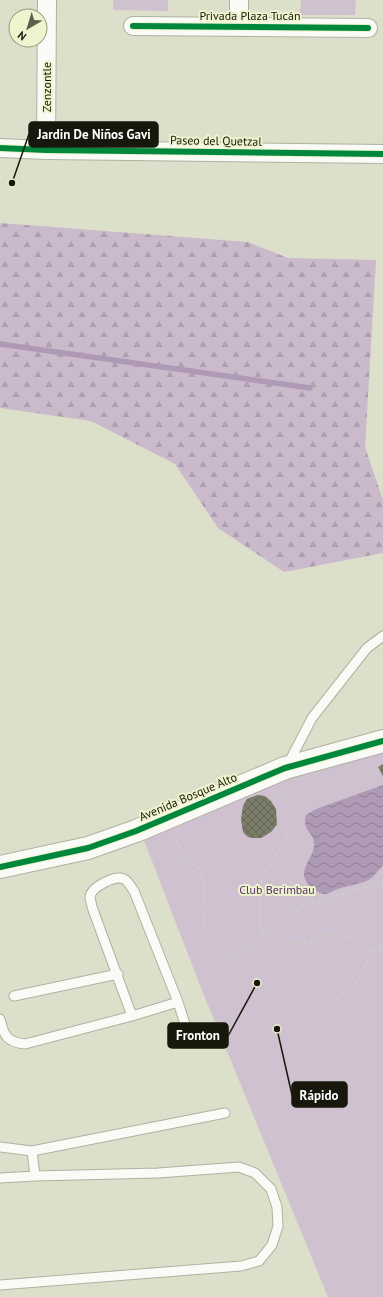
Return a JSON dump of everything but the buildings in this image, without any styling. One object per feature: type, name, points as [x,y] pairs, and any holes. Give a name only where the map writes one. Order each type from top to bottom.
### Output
[{"type":"street","name":"Zenzontle","points":[[46,150],[48,0]]},
{"type":"street","points":[[239,0],[239,27]]},
{"type":"street","name":"Privada Plaza Tucán","points":[[132,26],[368,28]]},
{"type":"street","name":"Paseo del Quetzal","points":[[0,148],[46,150],[383,154]]},
{"type":"street","name":"Avenida Bosque Alto","points":[[0,867],[88,848],[136,831],[285,768],[383,741]]},
{"type":"lane","points":[[285,768],[312,718],[367,648],[383,636]]},
{"type":"lane","points":[[132,1016],[118,974],[92,907],[90,897],[93,890],[98,886],[117,878],[124,879],[134,891],[178,1002],[191,1043]]},
{"type":"lane","points":[[14,996],[118,974]]},
{"type":"lane","points":[[0,1019],[2,1029],[7,1038],[15,1043],[25,1044],[132,1016],[178,1002]]},
{"type":"lane","points":[[0,1148],[32,1151],[225,1113]]},
{"type":"lane","points":[[32,1151],[35,1176]]},
{"type":"lane","points":[[0,1178],[158,1173],[239,1167],[254,1173],[271,1188],[277,1207],[278,1226],[272,1245],[259,1261],[242,1266],[0,1285]]},
{"type":"path","points":[[261,936],[259,894],[262,875],[273,861],[291,828],[290,803],[280,794],[273,793]]},
{"type":"path","points":[[275,827],[288,834]]},
{"type":"path","points":[[181,834],[177,841],[182,856],[193,863],[202,872],[204,885],[203,929],[212,947],[222,954],[234,955],[243,953],[280,918],[312,903],[383,881]]},
{"type":"path","points":[[292,942],[308,943],[331,933],[357,939],[367,952],[368,961],[361,977],[350,988],[342,992],[332,1010]]},
{"type":"path","points":[[367,952],[380,948],[383,949]]},
{"type":"green space","points":[[113,0],[168,0],[168,11],[113,10]]},
{"type":"green space","points":[[301,0],[356,0],[355,15],[300,15]]},
{"type":"green space","points":[[0,223],[248,242],[288,258],[376,260],[365,447],[383,500],[383,553],[284,572],[218,528],[175,464],[91,421],[0,408]]},
{"type":"green space","name":"Club Berimbau","points":[[383,745],[383,1297],[328,1297],[201,988],[140,830]]},
{"type":"water","points":[[383,785],[383,865],[367,881],[326,894],[315,890],[307,883],[304,877],[305,868],[314,846],[313,838],[305,825],[306,815],[316,809]]},
{"type":"waterway","points":[[0,344],[310,388]]},
{"type":"cycle path","points":[[133,26],[368,28]]},
{"type":"cycle path","points":[[0,148],[46,150],[383,154]]},
{"type":"cycle path","points":[[0,867],[88,848],[136,831],[285,768],[383,741]]},
{"type":"place","name":"Jardin De Niños Gavi","points":[[12,183]]},
{"type":"place","name":"Fronton","points":[[257,983]]},
{"type":"place","name":"Rápido","points":[[277,1029]]}]
